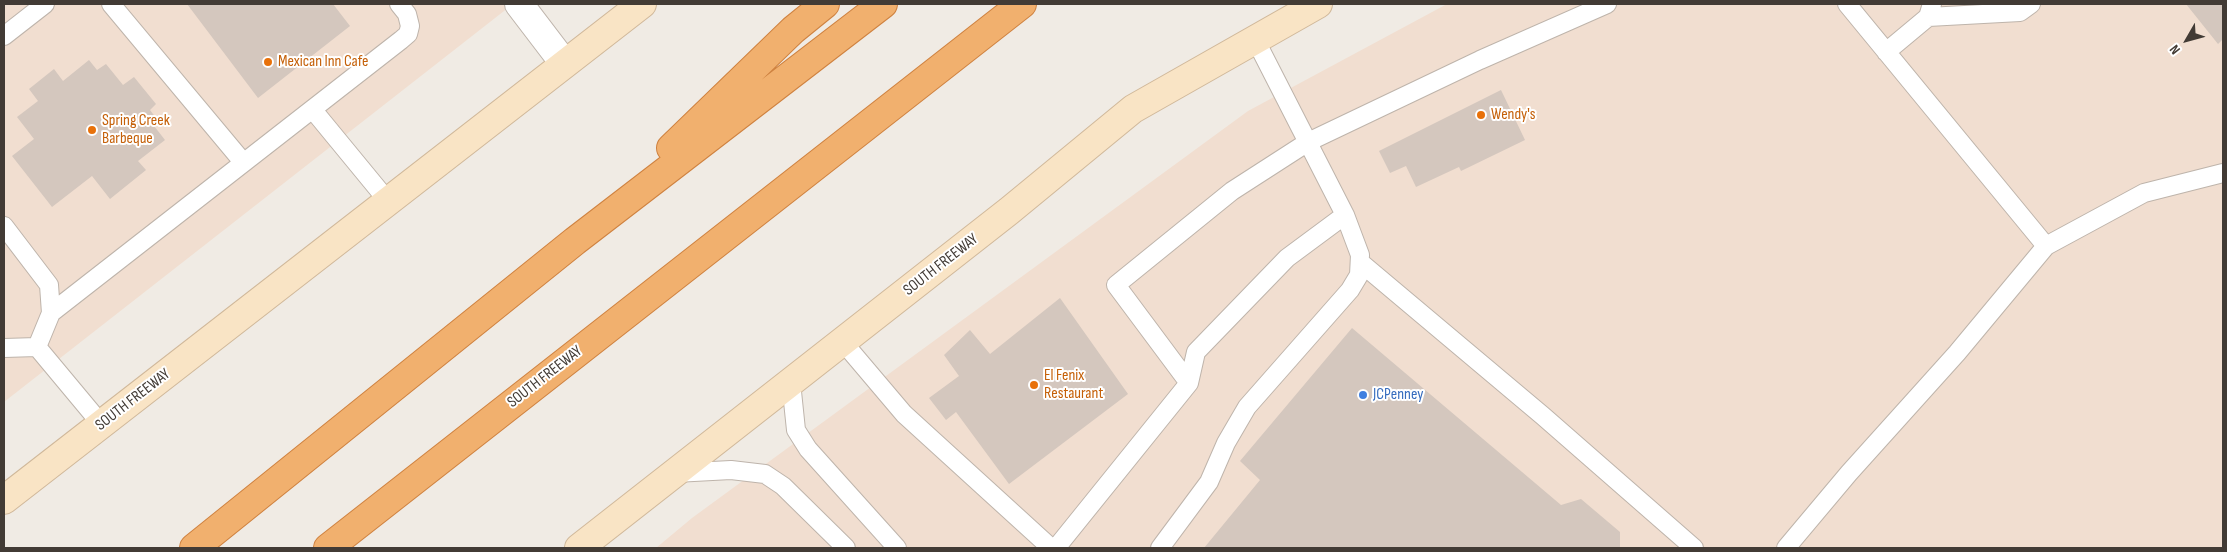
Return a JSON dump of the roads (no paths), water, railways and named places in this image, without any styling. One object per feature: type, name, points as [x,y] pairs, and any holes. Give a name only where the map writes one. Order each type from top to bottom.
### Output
[{"type":"highway","points":[[575,241],[793,30],[825,4]]},
{"type":"highway","points":[[194,548],[575,241],[883,4]]},
{"type":"highway","name":"SOUTH FREEWAY","points":[[328,548],[1022,4]]},
{"type":"main road","name":"SOUTH FREEWAY","points":[[4,500],[387,200],[642,4]]},
{"type":"main road","name":"SOUTH FREEWAY","points":[[579,548],[1009,211],[1133,109],[1318,4]]},
{"type":"street","points":[[519,4],[564,63]]},
{"type":"lane","points":[[4,36],[45,4]]},
{"type":"lane","points":[[112,4],[243,162]]},
{"type":"lane","points":[[51,313],[408,34],[410,26],[407,14],[399,4]]},
{"type":"lane","points":[[1189,383],[1116,285],[1232,190],[1308,142],[1480,60],[1607,4]]},
{"type":"lane","points":[[1846,4],[2046,246]]},
{"type":"lane","points":[[1886,52],[1930,10],[2020,12],[2031,4]]},
{"type":"lane","points":[[1160,548],[1209,482],[1226,442],[1248,407],[1350,290],[1359,275],[1360,255],[1345,215],[1255,39]]},
{"type":"lane","points":[[313,110],[387,200]]},
{"type":"lane","points":[[1786,548],[1849,473],[1957,354],[2046,246],[2144,193],[2223,173]]},
{"type":"lane","points":[[1056,548],[1189,383],[1196,352],[1288,258],[1345,215]]},
{"type":"lane","points":[[4,226],[49,285],[51,313],[37,347]]},
{"type":"lane","points":[[1361,264],[1543,416],[1694,548]]},
{"type":"lane","points":[[842,342],[904,414],[1051,548]]},
{"type":"lane","points":[[37,347],[102,425]]},
{"type":"lane","points":[[4,348],[37,347]]},
{"type":"lane","points":[[791,382],[796,430],[808,449],[897,548]]},
{"type":"lane","points":[[675,474],[731,470],[765,474],[783,486],[846,548]]},
{"type":"place","name":"Mexican Inn Cafe","points":[[268,62]]},
{"type":"place","name":"Wendy's","points":[[1481,115]]},
{"type":"place","name":"Spring Creek Barbeque","points":[[92,130]]},
{"type":"place","name":"El Fenix Restaurant","points":[[1034,385]]},
{"type":"place","name":"JCPenney","points":[[1363,395]]}]
